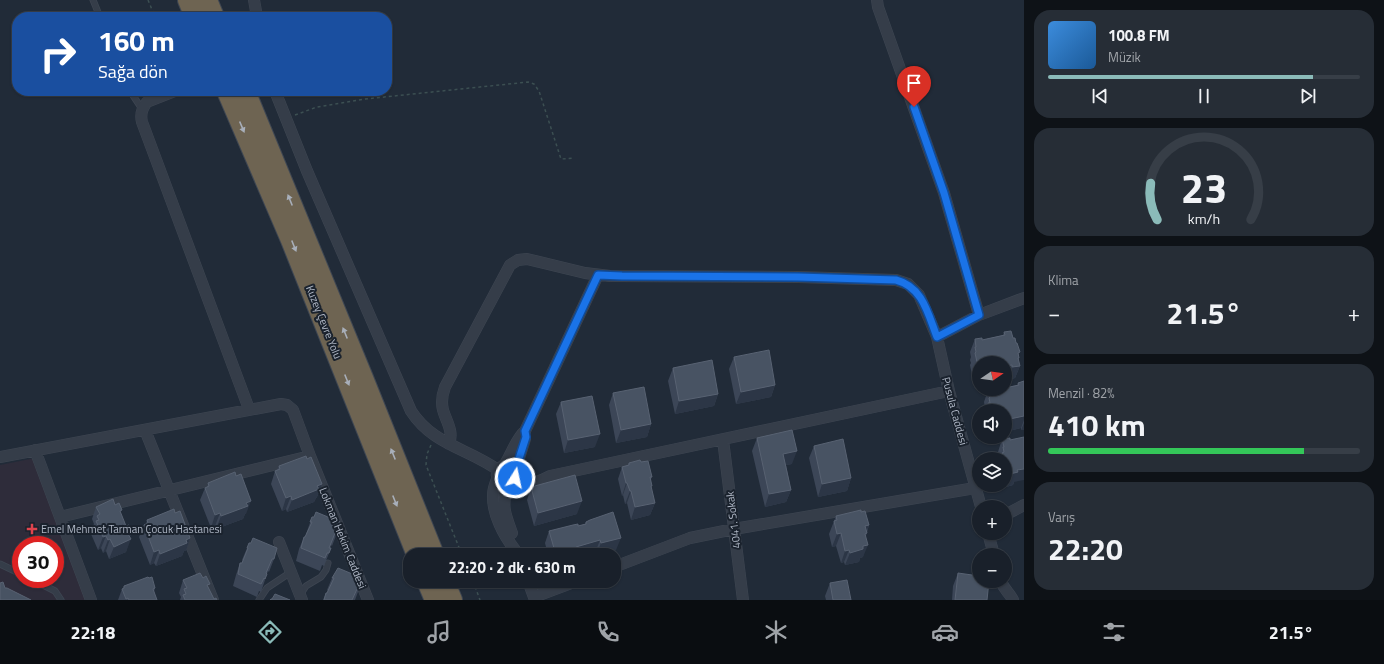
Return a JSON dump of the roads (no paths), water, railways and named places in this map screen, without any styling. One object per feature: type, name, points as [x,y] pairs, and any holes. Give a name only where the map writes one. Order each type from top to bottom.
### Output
[{"type":"highway","points":[[188,0],[193,12]]},
{"type":"highway","points":[[207,0],[212,12]]},
{"type":"highway","name":"Kuzey Çevre Yolu","points":[[229,96],[292,240],[414,548]]},
{"type":"highway","name":"Kuzey Çevre Yolu","points":[[247,96],[431,548]]},
{"type":"highway","points":[[430,588],[435,600]]},
{"type":"highway","points":[[447,588],[452,600]]},
{"type":"street","points":[[254,0],[255,12]]},
{"type":"street","points":[[877,0],[878,7],[944,193],[979,315]]},
{"type":"street","points":[[0,457],[250,409],[142,122],[141,114],[144,106],[151,100],[162,96]]},
{"type":"street","points":[[277,96],[407,404],[420,423],[434,436],[500,471]]},
{"type":"street","name":"Pusula Caddesi","points":[[449,444],[451,434],[444,414],[442,401],[445,387],[510,265],[518,260],[527,259],[598,275],[630,277],[798,277],[896,280],[908,284],[919,295],[937,337],[949,391],[972,477]]},
{"type":"street","points":[[513,548],[508,541],[494,508],[493,496],[500,471],[521,435],[525,431],[598,275]]},
{"type":"street","points":[[937,337],[979,315],[1024,298]]},
{"type":"street","points":[[500,471],[510,466],[513,478],[518,485],[523,485],[542,480],[550,476],[949,391]]},
{"type":"street","name":"Lokman Hekim Caddesi","points":[[250,409],[284,404],[290,407],[294,413],[368,600]]},
{"type":"street","points":[[145,430],[213,600]]},
{"type":"street","points":[[515,548],[503,506],[504,496],[513,478],[526,437],[525,431]]},
{"type":"street","name":"4041. Sokak","points":[[723,440],[743,600]]},
{"type":"street","points":[[34,450],[91,600]]},
{"type":"street","points":[[60,517],[310,456]]},
{"type":"street","points":[[500,471],[502,484],[513,478]]},
{"type":"street","points":[[621,564],[690,538],[734,529],[972,489]]},
{"type":"street","points":[[1012,511],[1024,505]]},
{"type":"street","points":[[279,542],[301,598]]},
{"type":"street","points":[[531,588],[535,599],[561,588]]},
{"type":"street","points":[[1001,600],[1002,588]]},
{"type":"street","points":[[1004,588],[1013,600]]},
{"type":"lane","points":[[93,0],[98,12]]},
{"type":"lane","points":[[133,96],[142,109]]},
{"type":"lane","points":[[301,598],[306,586],[321,577],[326,570],[328,563]]},
{"type":"lane","points":[[0,564],[12,570]]},
{"type":"lane","points":[[259,600],[267,588],[291,572]]},
{"type":"lane","points":[[49,588],[55,591],[61,600]]},
{"type":"place","name":"Emel Mehmet Tarman Çocuk Hastanesi","points":[[32,529]]}]
